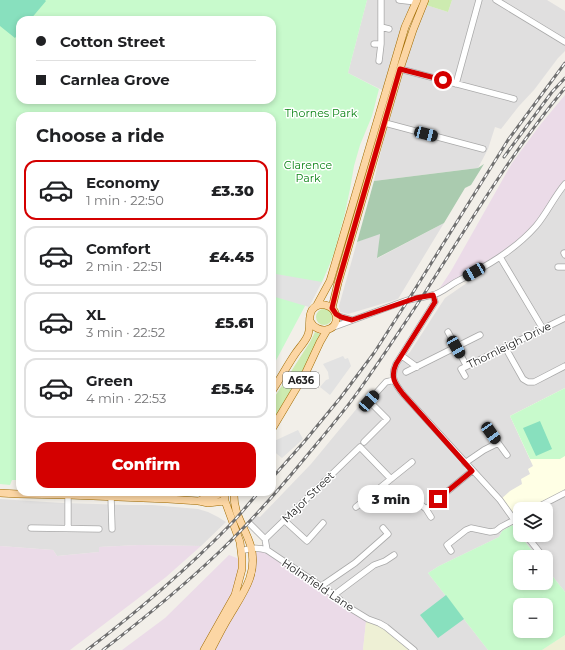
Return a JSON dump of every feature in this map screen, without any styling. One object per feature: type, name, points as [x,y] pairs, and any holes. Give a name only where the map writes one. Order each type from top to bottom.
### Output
[{"type":"main road","name":"A636","points":[[276,422],[306,372],[320,342],[329,329],[335,324],[334,311],[338,283],[400,69],[425,0]]},
{"type":"main road","name":"A636","points":[[276,385],[310,331],[310,316],[312,309],[317,305],[330,280],[405,27],[416,1]]},
{"type":"main road","points":[[317,305],[326,305],[334,311]]},
{"type":"main road","points":[[310,321],[316,328],[329,329]]},
{"type":"main road","points":[[0,493],[16,494]]},
{"type":"main road","points":[[90,496],[199,501],[207,497],[218,496]]},
{"type":"main road","points":[[204,650],[234,595],[242,569],[240,542],[228,496]]},
{"type":"main road","points":[[211,650],[247,588],[252,568],[251,548],[235,507],[229,496]]},
{"type":"main road","points":[[236,590],[242,582],[245,574],[247,555],[251,548]]},
{"type":"street","points":[[378,58],[377,44],[381,27],[381,0]]},
{"type":"street","points":[[399,0],[416,1]]},
{"type":"street","points":[[456,84],[479,0]]},
{"type":"street","points":[[496,0],[565,42]]},
{"type":"street","points":[[381,27],[389,29]]},
{"type":"street","points":[[400,69],[514,99]]},
{"type":"street","points":[[385,123],[483,149]]},
{"type":"street","points":[[329,329],[416,298],[433,295],[500,257],[520,242],[535,227],[547,212],[558,192],[565,184]]},
{"type":"street","points":[[500,257],[543,329]]},
{"type":"street","points":[[558,267],[565,267]]},
{"type":"street","points":[[433,295],[435,302],[394,370],[394,380],[396,386],[500,500],[513,519]]},
{"type":"street","points":[[334,311],[341,317],[352,320]]},
{"type":"street","name":"Thornleigh Drive","points":[[465,376],[461,369],[565,318]]},
{"type":"street","points":[[448,332],[465,363]]},
{"type":"street","points":[[406,372],[480,335]]},
{"type":"street","points":[[505,347],[524,379],[528,382],[534,382],[565,366]]},
{"type":"street","points":[[402,356],[417,367]]},
{"type":"street","points":[[364,442],[387,419],[369,401],[386,382],[394,380]]},
{"type":"street","points":[[491,433],[507,455]]},
{"type":"street","points":[[466,463],[484,450],[498,443]]},
{"type":"street","name":"Major Street","points":[[265,539],[360,447],[391,478]]},
{"type":"street","points":[[356,506],[412,462]]},
{"type":"street","points":[[426,509],[472,471]]},
{"type":"street","points":[[548,502],[565,493]]},
{"type":"street","points":[[68,496],[68,528]]},
{"type":"street","points":[[111,497],[112,529]]},
{"type":"street","points":[[419,503],[426,509],[431,517]]},
{"type":"street","points":[[284,520],[307,541],[324,523]]},
{"type":"street","points":[[451,551],[447,545],[466,530],[471,528],[493,532],[513,520]]},
{"type":"street","points":[[250,524],[265,539],[267,550]]},
{"type":"street","points":[[31,528],[99,529]]},
{"type":"street","points":[[320,586],[354,563],[388,534],[383,528]]},
{"type":"street","points":[[532,542],[538,550]]},
{"type":"street","name":"Holmfield Lane","points":[[241,551],[251,548],[261,548],[267,550],[350,608],[368,619],[379,623],[414,650]]},
{"type":"street","points":[[334,596],[374,565],[381,563],[394,555]]},
{"type":"shaded area","points":[[367,0],[417,0],[386,92],[348,73]]},
{"type":"shaded area","points":[[452,0],[547,0],[565,11],[565,51],[501,129],[495,127],[488,149],[478,168],[374,181],[400,69],[423,4],[448,12]]},
{"type":"shaded area","points":[[565,95],[565,184],[529,234],[487,263],[439,289],[451,271],[512,163],[540,125]]},
{"type":"shaded area","points":[[484,164],[471,185],[465,188],[444,223],[377,258],[380,234],[357,242],[374,181],[478,168]]},
{"type":"shaded area","points":[[565,184],[565,592],[553,577],[553,550],[532,550],[525,542],[553,542],[553,502],[513,502],[513,526],[512,525],[502,531],[499,537],[439,566],[428,573],[488,650],[414,650],[267,550],[265,539],[251,522],[256,516],[260,517],[311,464],[363,401],[369,401],[386,382],[394,380],[395,371],[404,357],[410,352],[445,298],[490,267]]},
{"type":"shaded area","points":[[444,223],[398,299],[348,314],[340,312],[339,306],[357,242],[380,233],[378,258]]},
{"type":"shaded area","points":[[276,274],[322,282],[309,307],[276,297]]},
{"type":"shaded area","points":[[343,356],[345,359],[348,358],[351,366],[330,395],[320,387],[326,380],[329,379],[328,372],[323,364]]},
{"type":"shaded area","points":[[565,388],[565,493],[548,502],[513,502],[513,519],[500,500],[510,491],[522,484],[521,479],[530,474],[528,469],[533,466],[510,416]]},
{"type":"shaded area","points":[[298,430],[303,439],[282,458],[276,453],[276,440]]},
{"type":"shaded area","points":[[0,499],[62,503],[152,505],[198,509],[208,512],[226,522],[201,546],[139,545],[99,547],[99,552],[57,556],[53,550],[0,546]]},
{"type":"shaded area","points":[[139,545],[201,546],[166,577],[70,650],[0,650],[0,546],[53,550],[57,556],[99,552],[99,547]]},
{"type":"shaded area","points":[[251,548],[261,548],[368,619],[366,622],[363,650],[211,650],[247,588]]},
{"type":"shaded area","points":[[229,555],[242,560],[238,584],[204,650],[122,650],[165,618]]},
{"type":"shaded area","points":[[368,619],[379,623],[414,650],[363,650],[366,622]]},
{"type":"shaded area","points":[[565,635],[565,650],[542,650]]},
{"type":"green space","name":"Thornes Park","points":[[0,0],[367,0],[348,73],[379,89],[372,116],[360,145],[354,166],[345,213],[334,253],[322,282],[305,306],[276,360],[276,112],[16,112],[16,480],[12,480],[10,485],[0,484]]},
{"type":"green space","points":[[0,0],[46,1],[33,16],[16,16],[15,38],[0,26]]},
{"type":"green space","points":[[425,0],[452,0],[448,12],[423,4]]},
{"type":"green space","points":[[324,309],[330,311],[332,317],[330,323],[324,325],[318,323],[316,317],[318,311]]},
{"type":"green space","points":[[315,332],[320,334],[308,361],[276,417],[276,395]]},
{"type":"green space","points":[[565,388],[565,456],[560,459],[530,459],[510,416]]},
{"type":"green space","points":[[540,421],[552,449],[536,456],[523,428]]},
{"type":"green space","points":[[512,525],[513,542],[525,542],[532,550],[513,550],[513,590],[553,590],[553,577],[565,592],[565,635],[542,650],[488,650],[428,573],[439,566],[499,537],[502,531]]},
{"type":"green space","points":[[446,595],[464,619],[438,638],[420,615]]},
{"type":"railway","points":[[276,474],[341,397],[374,353],[508,140],[565,63]]},
{"type":"railway","points":[[504,157],[552,92],[565,78]]},
{"type":"railway","points":[[276,492],[354,398],[509,163],[565,88]]},
{"type":"railway","points":[[87,650],[178,575],[237,518],[256,496]]},
{"type":"railway","points":[[103,650],[175,592],[202,568],[228,544],[273,496]]},
{"type":"route","points":[[438,499],[472,471],[396,386],[394,380],[394,370],[396,364],[435,302],[433,295],[416,298],[352,320],[336,314],[332,308],[400,69],[443,80]]},
{"type":"park label","name":"Clarence Park","points":[[308,171]]}]
